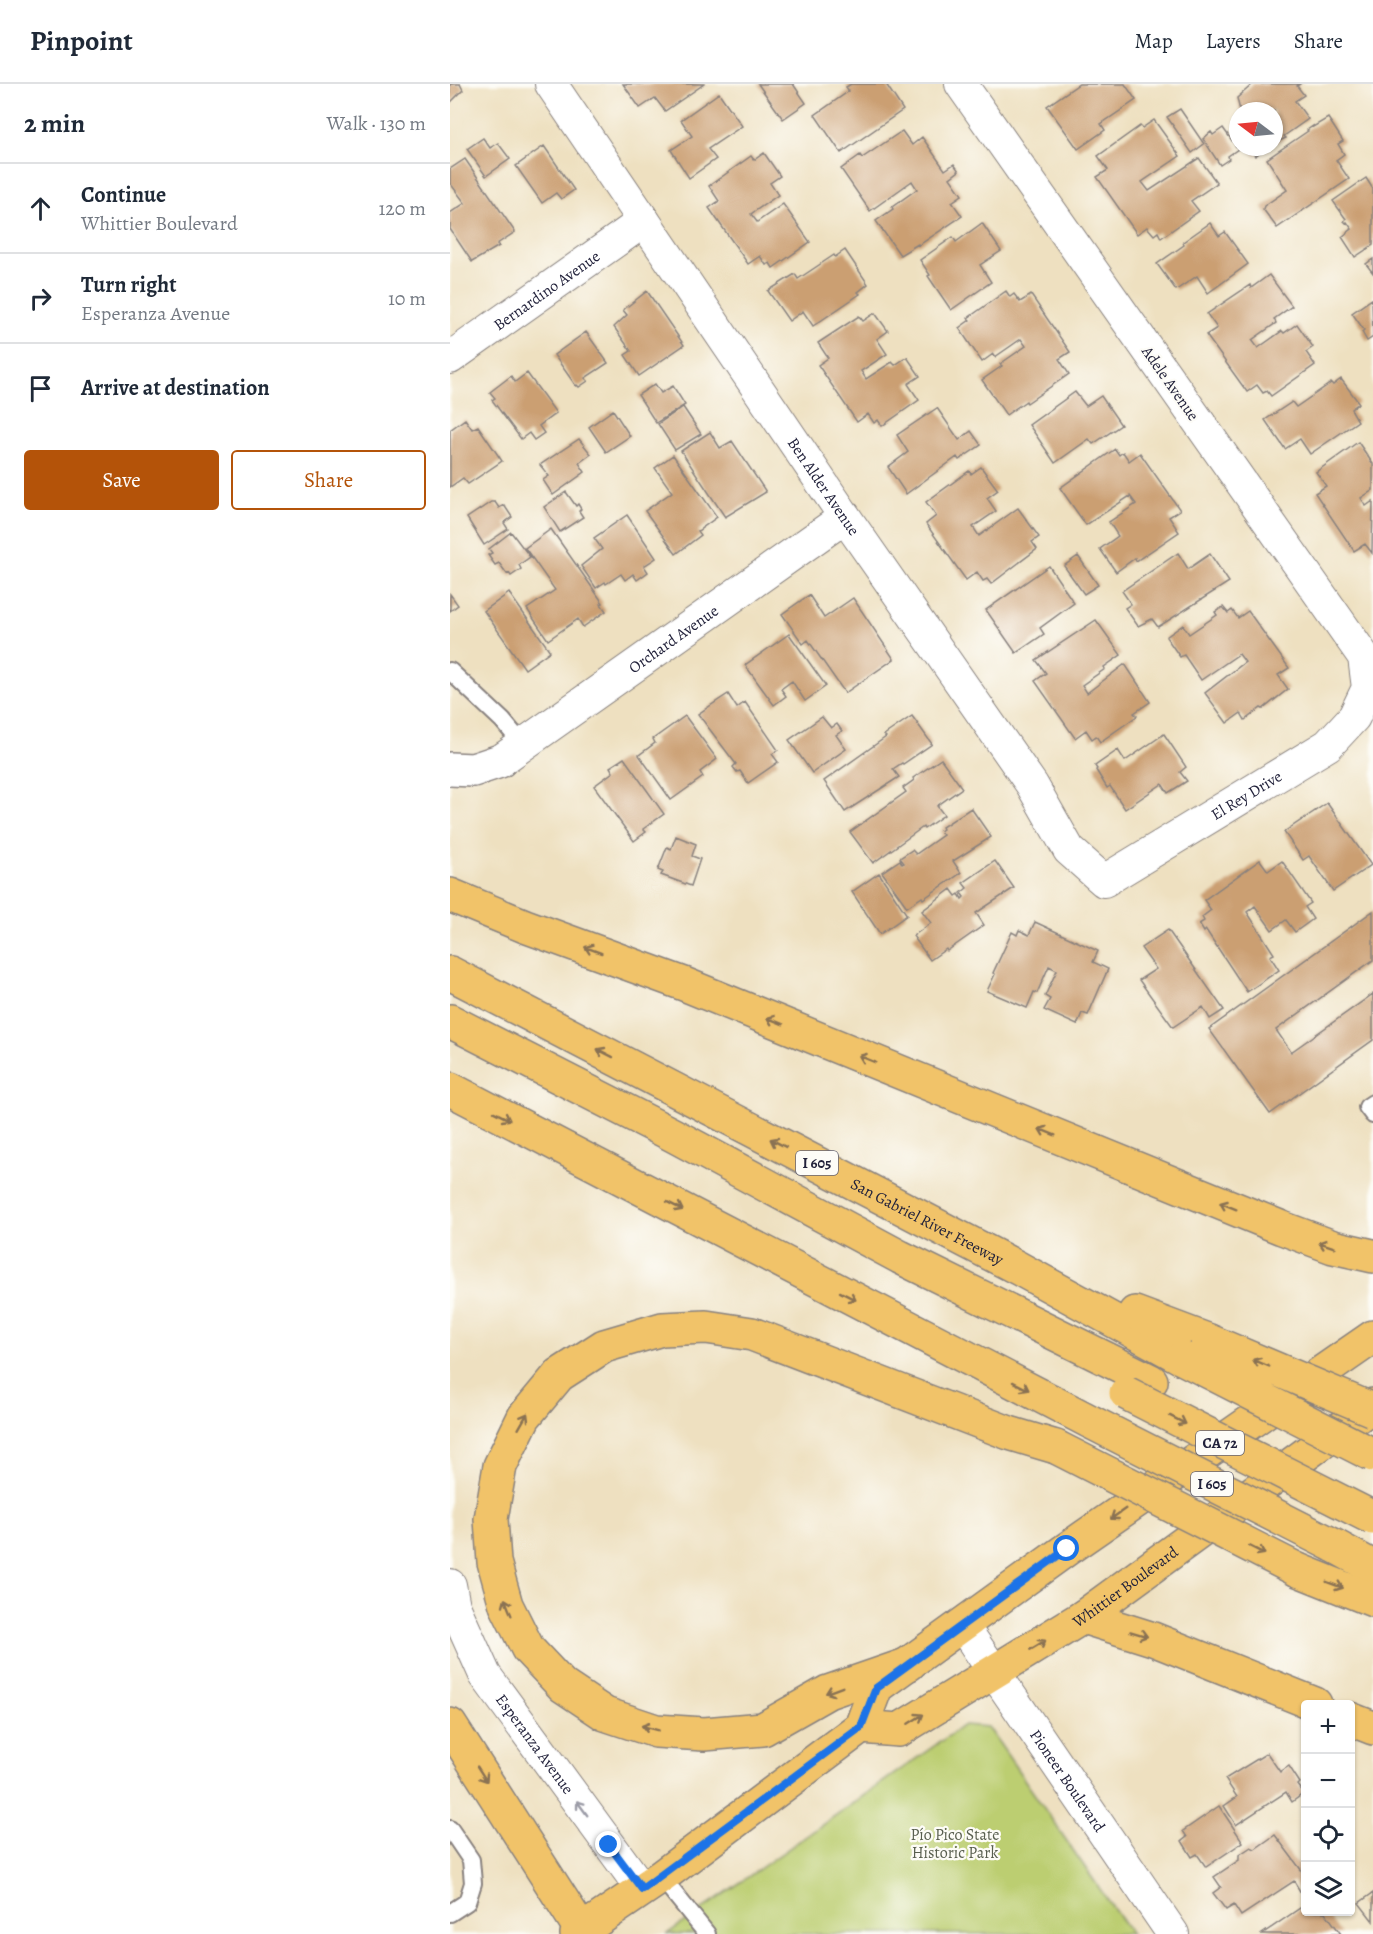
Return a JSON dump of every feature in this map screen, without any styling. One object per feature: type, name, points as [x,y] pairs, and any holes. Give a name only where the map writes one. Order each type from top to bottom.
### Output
[{"type":"main road","points":[[450,896],[684,984],[1282,1228],[1333,1247],[1373,1256]]},
{"type":"main road","name":"San Gabriel River Freeway","points":[[450,973],[1018,1268],[1194,1349],[1373,1455]]},
{"type":"main road","points":[[450,1021],[900,1257],[1373,1519]]},
{"type":"main road","points":[[450,1041],[1138,1387],[1373,1499]]},
{"type":"main road","name":"I 605","points":[[450,1089],[1373,1567]]},
{"type":"main road","points":[[909,1664],[828,1692],[764,1729],[704,1734],[656,1731],[604,1714],[563,1686],[528,1649],[506,1605],[494,1562],[491,1519],[500,1466],[524,1417],[559,1375],[604,1347],[662,1329],[706,1327],[752,1334],[1009,1433],[1056,1447],[1298,1570],[1373,1600]]},
{"type":"main road","name":"CA 72","points":[[861,1727],[876,1688],[1067,1549],[1373,1337]]},
{"type":"main road","points":[[1194,1349],[1373,1410]]},
{"type":"main road","name":"Whittier Boulevard","points":[[861,1727],[898,1730],[1083,1617],[1373,1405]]},
{"type":"main road","points":[[1083,1617],[1153,1639],[1305,1700]]},
{"type":"main road","points":[[1355,1721],[1373,1728]]},
{"type":"main road","points":[[454,1740],[580,1932],[651,1883],[861,1727]]},
{"type":"street","name":"Ben Alder Avenue","points":[[551,84],[845,518],[1032,785],[1069,850],[1104,881]]},
{"type":"street","name":"Adele Avenue","points":[[961,84],[1364,657],[1368,688]]},
{"type":"street","name":"Bernardino Avenue","points":[[450,358],[644,221]]},
{"type":"street","name":"Orchard Avenue","points":[[512,753],[845,518]]},
{"type":"street","name":"El Rey Drive","points":[[1104,881],[1328,745],[1354,717],[1368,688]]},
{"type":"street","points":[[450,769],[473,770],[512,753]]},
{"type":"street","name":"Esperanza Avenue","points":[[450,1585],[454,1606],[485,1675],[651,1883]]},
{"type":"street","name":"Pioneer Boulevard","points":[[962,1625],[1173,1934]]},
{"type":"lane","points":[[450,671],[503,721],[512,753]]},
{"type":"lane","points":[[1373,1103],[1367,1107],[1373,1115]]},
{"type":"lane","points":[[450,1829],[471,1860],[473,1884],[467,1902],[450,1913]]},
{"type":"lane","points":[[651,1883],[707,1934]]},
{"type":"green space","name":"Pío Pico State Historic Park","points":[[964,1725],[988,1727],[1131,1934],[667,1934]]},
{"type":"building","points":[[450,84],[460,84],[463,90],[450,103]]},
{"type":"building","points":[[623,84],[704,84],[665,111],[655,98],[640,108]]},
{"type":"building","points":[[758,84],[793,84],[806,103],[783,119]]},
{"type":"building","points":[[851,84],[886,84],[903,110],[841,153],[815,115],[849,91],[846,87]]},
{"type":"building","points":[[1079,84],[1125,84],[1136,100],[1101,124],[1105,130],[1078,149],[1047,106]]},
{"type":"building","points":[[1253,84],[1300,84],[1297,86],[1304,95],[1295,101],[1308,119],[1284,136],[1286,138],[1283,139],[1283,102],[1238,102],[1237,98]]},
{"type":"building","points":[[719,93],[742,126],[708,149],[716,159],[689,178],[671,150],[692,136],[681,120]]},
{"type":"building","points":[[1180,109],[1204,144],[1192,153],[1167,117]]},
{"type":"building","points":[[1328,118],[1343,141],[1338,144],[1344,154],[1336,160],[1349,179],[1277,228],[1263,209],[1287,190],[1267,159],[1271,156],[1283,156],[1283,148]]},
{"type":"building","points":[[1154,120],[1180,156],[1142,182],[1149,191],[1199,158],[1217,183],[1191,201],[1199,211],[1161,238],[1158,232],[1154,235],[1147,227],[1137,234],[1097,177],[1108,170],[1098,156],[1140,126],[1142,128]]},
{"type":"building","points":[[1223,128],[1229,136],[1229,159],[1220,165],[1203,139],[1211,132],[1213,135]]},
{"type":"building","points":[[902,131],[912,145],[922,137],[945,170],[954,164],[959,171],[950,178],[962,195],[952,202],[962,216],[900,255],[876,221],[917,189],[912,181],[870,211],[841,169],[860,155],[862,158]]},
{"type":"building","points":[[483,138],[490,148],[498,143],[510,159],[486,176],[467,149]]},
{"type":"building","points":[[544,146],[574,190],[561,199],[556,193],[542,203],[516,166]]},
{"type":"building","points":[[764,153],[780,176],[770,183],[778,195],[751,214],[757,222],[783,204],[810,242],[773,268],[770,263],[766,265],[760,256],[748,264],[709,208],[719,201],[709,186],[751,156],[754,160]]},
{"type":"building","points":[[465,159],[515,232],[497,244],[499,246],[472,262],[450,229],[450,213],[465,203],[450,183],[450,169]]},
{"type":"building","points":[[1366,178],[1373,189],[1373,245],[1355,257],[1342,237],[1352,229],[1344,221],[1346,219],[1333,201]]},
{"type":"building","points":[[982,223],[1001,251],[980,265],[991,282],[951,310],[920,260],[953,237],[956,242]]},
{"type":"building","points":[[1210,223],[1219,236],[1225,232],[1248,264],[1208,293],[1197,276],[1176,290],[1157,264]]},
{"type":"building","points":[[845,250],[868,284],[858,292],[860,294],[813,326],[803,311],[789,321],[768,291],[795,274],[798,279]]},
{"type":"building","points":[[1373,259],[1373,273],[1366,264]]},
{"type":"building","points":[[1269,275],[1292,306],[1274,319],[1276,323],[1252,340],[1258,348],[1282,331],[1284,333],[1297,324],[1313,347],[1306,352],[1315,365],[1271,396],[1267,391],[1263,393],[1257,385],[1247,392],[1206,335],[1217,328],[1207,314]]},
{"type":"building","points":[[647,291],[684,345],[639,376],[625,355],[631,351],[614,327],[627,315],[623,310]]},
{"type":"building","points":[[1006,291],[1010,297],[1014,294],[1020,302],[1031,295],[1070,352],[1059,359],[1069,374],[1006,415],[982,380],[1026,346],[1021,339],[995,357],[993,354],[982,362],[959,328],[970,320],[968,318]]},
{"type":"building","points":[[1372,299],[1373,337],[1367,341],[1362,332],[1364,330],[1352,313]]},
{"type":"building","points":[[875,313],[888,331],[877,339],[887,354],[861,371],[866,379],[892,362],[895,365],[907,357],[920,376],[908,384],[919,400],[882,426],[878,420],[874,423],[868,414],[857,422],[818,365],[828,358],[818,343],[859,316],[863,321]]},
{"type":"building","points":[[586,332],[608,363],[585,378],[588,381],[579,387],[554,355]]},
{"type":"building","points":[[527,373],[556,413],[539,426],[544,433],[534,440],[529,433],[521,439],[492,400],[495,398],[490,392],[511,376],[515,382]]},
{"type":"building","points":[[1341,379],[1359,403],[1351,409],[1358,421],[1310,454],[1300,439],[1285,449],[1265,420],[1292,402],[1296,407],[1331,383],[1333,385]]},
{"type":"building","points":[[655,384],[661,393],[673,386],[685,405],[656,423],[638,395]]},
{"type":"building","points":[[1075,392],[1086,406],[1101,396],[1121,425],[1093,444],[1089,439],[1055,463],[1029,425]]},
{"type":"building","points":[[683,407],[701,434],[675,450],[658,424]]},
{"type":"building","points":[[937,408],[959,440],[971,431],[981,445],[959,460],[957,457],[906,494],[888,467],[908,452],[897,435]]},
{"type":"building","points":[[613,410],[630,436],[606,452],[589,427]]},
{"type":"building","points":[[465,419],[472,429],[478,426],[502,461],[468,484],[463,478],[450,487],[450,430]]},
{"type":"building","points":[[710,432],[720,448],[732,441],[766,492],[725,517],[681,451]]},
{"type":"building","points":[[579,439],[591,454],[579,463],[585,472],[553,495],[543,480],[549,476],[540,465]]},
{"type":"building","points":[[1358,442],[1373,464],[1373,490],[1361,498],[1366,506],[1373,501],[1372,553],[1365,544],[1354,551],[1315,493],[1326,486],[1316,472]]},
{"type":"building","points":[[1115,449],[1119,455],[1123,452],[1129,461],[1140,453],[1180,510],[1169,517],[1179,532],[1116,572],[1100,549],[1118,536],[1109,522],[1136,504],[1130,496],[1086,525],[1060,488]]},
{"type":"building","points":[[673,455],[717,517],[698,531],[701,535],[676,554],[645,511],[672,492],[655,468]]},
{"type":"building","points":[[981,467],[998,490],[987,498],[996,511],[973,527],[979,536],[1018,508],[1039,537],[1032,542],[1037,549],[991,584],[987,579],[983,581],[977,572],[966,580],[926,524],[936,516],[926,502],[969,471],[971,474]]},
{"type":"building","points":[[566,492],[576,506],[578,504],[583,517],[560,532],[544,507]]},
{"type":"building","points":[[491,502],[495,502],[499,508],[504,505],[512,517],[504,523],[508,529],[484,545],[467,518]]},
{"type":"building","points":[[627,515],[656,558],[644,566],[648,572],[637,580],[633,574],[625,580],[621,574],[596,588],[581,566],[602,549],[594,538]]},
{"type":"building","points":[[551,529],[603,603],[601,604],[606,611],[583,627],[578,619],[548,640],[527,609],[555,590],[525,548]]},
{"type":"building","points":[[511,532],[530,557],[519,565],[521,569],[511,576],[499,563],[495,565],[488,555],[492,553],[489,549]]},
{"type":"building","points":[[1178,553],[1188,569],[1210,554],[1229,582],[1158,627],[1152,619],[1138,626],[1125,608],[1131,604],[1122,591]]},
{"type":"building","points":[[1078,556],[1098,585],[1084,594],[1064,566]]},
{"type":"building","points":[[1049,566],[1074,603],[1040,628],[1044,634],[1016,653],[986,610]]},
{"type":"building","points":[[509,593],[550,651],[525,669],[484,611]]},
{"type":"building","points":[[450,594],[458,605],[450,611]]},
{"type":"building","points":[[809,595],[824,618],[853,598],[894,659],[845,693],[808,640],[803,644],[782,614]]},
{"type":"building","points":[[1223,607],[1228,613],[1232,610],[1238,618],[1248,611],[1289,668],[1278,675],[1288,689],[1245,720],[1241,713],[1227,723],[1205,693],[1245,662],[1239,654],[1201,680],[1184,655],[1180,657],[1166,637],[1183,625],[1189,634],[1217,615],[1215,612]]},
{"type":"building","points":[[1096,620],[1121,655],[1082,685],[1087,693],[1125,664],[1150,702],[1134,713],[1137,716],[1100,742],[1096,736],[1092,739],[1086,730],[1075,738],[1035,681],[1046,673],[1036,660]]},
{"type":"building","points":[[789,634],[826,686],[805,701],[792,681],[781,689],[786,696],[774,705],[745,665]]},
{"type":"building","points":[[728,694],[737,708],[745,702],[778,750],[772,754],[778,762],[748,783],[740,771],[737,772],[733,767],[736,764],[698,714]]},
{"type":"building","points":[[685,716],[717,759],[700,772],[703,777],[671,800],[639,755],[655,743],[653,739]]},
{"type":"building","points":[[912,716],[932,744],[893,769],[899,777],[845,812],[824,781]]},
{"type":"building","points":[[822,717],[831,728],[837,724],[842,731],[836,735],[846,749],[812,773],[789,740]]},
{"type":"building","points":[[1164,734],[1186,767],[1180,772],[1187,781],[1168,793],[1162,784],[1125,809],[1110,786],[1107,788],[1095,766],[1118,750],[1125,761]]},
{"type":"building","points":[[624,758],[664,814],[643,829],[646,832],[634,841],[594,786],[613,772],[610,767]]},
{"type":"building","points":[[941,759],[962,788],[937,806],[944,815],[924,829],[923,827],[873,863],[850,832],[906,792],[903,788],[914,780],[913,778]]},
{"type":"building","points":[[1327,803],[1371,865],[1333,891],[1309,856],[1303,860],[1284,832]]},
{"type":"building","points":[[971,808],[991,837],[953,861],[961,873],[907,907],[882,872],[900,860],[902,864],[904,863],[900,858],[912,850],[916,854],[943,835],[940,831],[942,827]]},
{"type":"building","points":[[676,836],[696,844],[692,856],[700,859],[691,886],[661,875],[663,872],[658,870],[667,847],[671,849]]},
{"type":"building","points":[[1260,860],[1268,871],[1282,861],[1311,903],[1305,907],[1313,919],[1295,932],[1286,920],[1272,930],[1255,906],[1247,912],[1274,954],[1270,956],[1279,970],[1247,992],[1206,930],[1204,932],[1199,924],[1204,921],[1202,917],[1211,910],[1204,900]]},
{"type":"building","points":[[995,861],[1014,888],[976,913],[984,925],[930,960],[913,936],[931,923],[922,911],[951,889],[956,896],[959,894],[962,899],[964,897],[961,893],[967,888],[963,883]]},
{"type":"building","points":[[879,873],[907,915],[880,934],[852,892]]},
{"type":"building","points":[[1373,911],[1373,960],[1276,1030],[1291,1052],[1373,994],[1373,1040],[1270,1114],[1209,1029]]},
{"type":"building","points":[[1035,922],[1098,951],[1093,962],[1108,969],[1088,1015],[1082,1013],[1077,1025],[1044,1010],[1050,999],[1045,996],[1057,970],[1049,966],[1037,993],[1034,992],[1027,1008],[987,991],[1012,932],[1017,935],[1019,930],[1029,935]]},
{"type":"building","points":[[1168,930],[1224,1010],[1210,1019],[1203,1007],[1173,1027],[1139,980],[1156,969],[1141,948]]},
{"type":"building","points":[[1267,1753],[1280,1772],[1289,1766],[1300,1783],[1298,1785],[1301,1795],[1292,1802],[1286,1792],[1236,1825],[1224,1806],[1237,1797],[1225,1779]]},
{"type":"building","points":[[1219,1806],[1243,1842],[1206,1867],[1197,1854],[1192,1857],[1182,1841],[1187,1837],[1183,1831]]},
{"type":"building","points":[[1275,1835],[1301,1870],[1301,1893],[1294,1881],[1241,1916],[1234,1905],[1226,1910],[1213,1893],[1221,1887],[1214,1877],[1239,1860],[1239,1855],[1251,1847],[1255,1849]]},
{"type":"building","points":[[1373,1893],[1373,1921],[1359,1903]]},
{"type":"building","points":[[1301,1907],[1301,1916],[1328,1916],[1341,1934],[1262,1934]]},
{"type":"route","points":[[609,1845],[642,1889],[861,1727],[876,1688],[1067,1549]]}]
